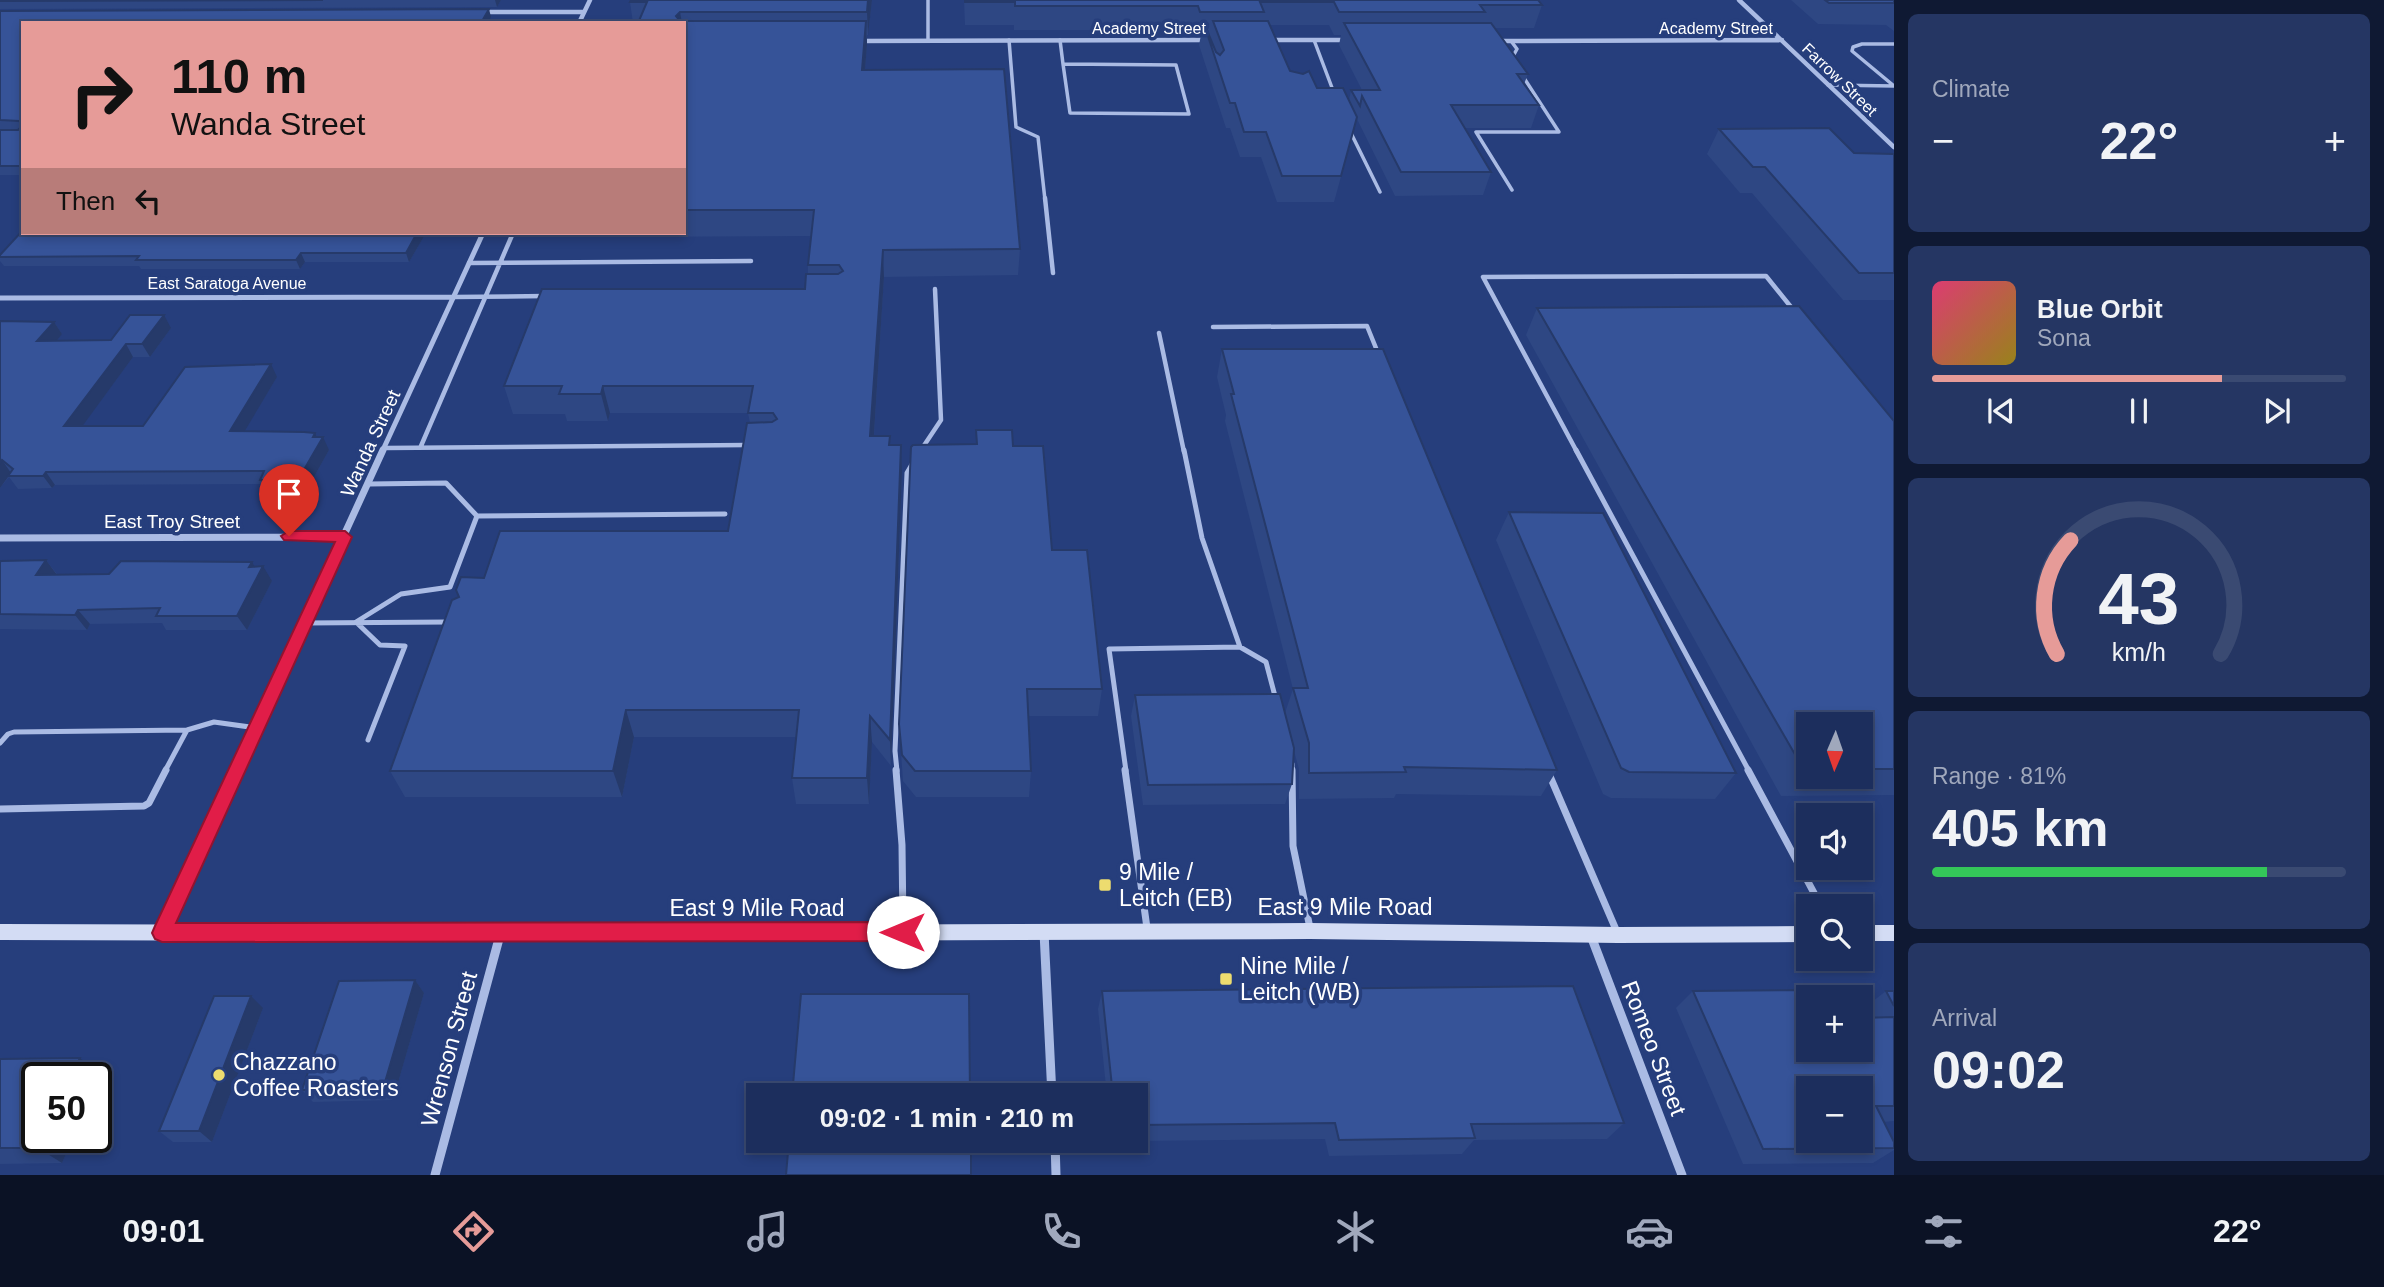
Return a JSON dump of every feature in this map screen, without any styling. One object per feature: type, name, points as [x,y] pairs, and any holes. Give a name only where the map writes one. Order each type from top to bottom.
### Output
[{"type":"main road","name":"East 9 Mile Road","points":[[0,932],[406,931],[501,934],[1310,931],[1591,935],[1796,934]]},
{"type":"main road","points":[[1873,933],[1894,933]]},
{"type":"street","points":[[580,21],[590,0]]},
{"type":"street","name":"Farrow Street","points":[[1739,0],[1894,147]]},
{"type":"street","points":[[469,12],[584,12]]},
{"type":"street","name":"Academy Street","points":[[847,41],[1215,40]]},
{"type":"street","points":[[1262,40],[1353,40]]},
{"type":"street","name":"Academy Street","points":[[1485,40],[1782,40]]},
{"type":"street","name":"Wanda Street","points":[[162,933],[482,235]]},
{"type":"street","name":"East Saratoga Avenue","points":[[0,298],[454,298]]},
{"type":"street","name":"East Troy Street","points":[[0,537],[345,537]]},
{"type":"street","points":[[1044,932],[1051,1083]]},
{"type":"street","name":"Wrenson Street","points":[[435,1175],[501,934]]},
{"type":"street","name":"Romeo Street","points":[[1591,935],[1682,1175]]},
{"type":"street","points":[[1055,1153],[1056,1175]]},
{"type":"lane","points":[[928,0],[928,41]]},
{"type":"lane","points":[[1009,40],[1016,127],[1038,137],[1053,272]]},
{"type":"lane","points":[[1060,40],[1063,64],[1070,113],[1189,114],[1176,65],[1063,64]]},
{"type":"lane","points":[[1203,40],[1207,49]]},
{"type":"lane","points":[[1274,40],[1278,49]]},
{"type":"lane","points":[[1314,40],[1337,102]]},
{"type":"lane","points":[[1511,41],[1517,49],[1511,59]]},
{"type":"lane","points":[[1894,44],[1862,44],[1853,47],[1852,51],[1894,86]]},
{"type":"lane","points":[[1512,190],[1476,132],[1559,132],[1518,70]]},
{"type":"lane","points":[[1828,85],[1894,86]]},
{"type":"lane","points":[[1348,126],[1380,192]]},
{"type":"lane","points":[[421,446],[512,235]]},
{"type":"lane","points":[[469,263],[751,261]]},
{"type":"lane","points":[[1801,318],[1766,276],[1483,277],[1815,894]]},
{"type":"lane","points":[[903,932],[902,845],[895,751],[906,486],[907,473],[941,420],[934,289]]},
{"type":"lane","points":[[454,298],[549,296]]},
{"type":"lane","points":[[1213,327],[1367,326],[1383,365]]},
{"type":"lane","points":[[1160,333],[1202,538],[1240,646]]},
{"type":"lane","points":[[386,448],[762,445]]},
{"type":"lane","points":[[369,484],[446,483],[477,516],[725,514]]},
{"type":"lane","points":[[356,622],[401,594],[450,587],[477,516]]},
{"type":"lane","points":[[356,622],[380,645],[405,646],[368,740]]},
{"type":"lane","points":[[305,623],[453,622]]},
{"type":"lane","points":[[1148,932],[1109,649],[1240,646],[1266,662],[1276,702]]},
{"type":"lane","points":[[0,743],[8,734],[14,732],[187,730],[214,722],[257,728]]},
{"type":"lane","points":[[0,809],[145,806],[187,730]]},
{"type":"lane","points":[[1290,756],[1293,769],[1293,846],[1310,931]]},
{"type":"lane","points":[[1547,768],[1618,935]]},
{"type":"building","points":[[0,0],[323,0],[0,1]]},
{"type":"building","points":[[868,0],[867,12],[680,12],[676,16],[680,21],[639,21],[647,2],[630,2]]},
{"type":"building","points":[[965,0],[1538,0],[1542,5],[1480,5],[1485,12],[1339,12],[1334,2],[1260,2],[1264,12],[1200,12],[1198,6],[1015,6],[1015,2]]},
{"type":"building","points":[[1825,0],[1894,0],[1894,3],[1829,3]]},
{"type":"building","points":[[489,9],[482,21],[21,21],[21,123],[0,120],[0,11]]},
{"type":"building","points":[[686,21],[866,21],[862,70],[1004,69],[1020,249],[883,250],[870,436],[890,436],[889,445],[901,445],[890,740],[870,716],[867,778],[792,778],[799,710],[626,710],[613,771],[390,771],[452,600],[459,597],[456,590],[461,577],[484,578],[500,531],[728,531],[747,423],[772,422],[777,419],[773,413],[748,413],[753,386],[603,386],[601,394],[559,394],[562,386],[504,386],[542,289],[805,289],[806,274],[838,274],[843,271],[839,265],[808,265],[814,210],[686,210]]},
{"type":"building","points":[[1203,21],[1216,52],[1220,55],[1224,50],[1213,21],[1268,21],[1290,71],[1303,74],[1309,71],[1317,88],[1343,88],[1357,117],[1341,176],[1282,176],[1266,132],[1244,132],[1235,103],[1230,103]]},
{"type":"building","points":[[1344,23],[1491,23],[1528,74],[1517,74],[1539,105],[1451,105],[1491,172],[1401,172],[1362,96],[1360,106],[1351,90],[1380,90]]},
{"type":"building","points":[[21,127],[21,166],[0,166],[0,130],[18,130]]},
{"type":"building","points":[[1829,128],[1854,153],[1894,154],[1894,273],[1859,273],[1765,167],[1753,167],[1719,129]]},
{"type":"building","points":[[21,232],[21,235],[416,235],[406,253],[301,253],[296,260],[136,260],[139,256],[0,255]]},
{"type":"building","points":[[1799,306],[1894,421],[1894,769],[1873,769],[1873,712],[1796,712],[1796,756],[1537,308]]},
{"type":"building","points":[[130,315],[164,315],[142,344],[126,344],[64,426],[143,426],[185,367],[271,364],[230,431],[304,432],[315,433],[313,437],[323,437],[298,480],[260,480],[264,471],[46,472],[43,476],[8,476],[13,469],[2,460],[0,463],[0,321],[54,322],[37,341],[111,340]]},
{"type":"building","points":[[1222,349],[1383,349],[1557,770],[1404,767],[1406,772],[1309,773],[1309,743],[1293,688],[1308,688],[1231,394],[1234,394]]},
{"type":"building","points":[[976,430],[1012,430],[1013,446],[1043,446],[1052,550],[1087,550],[1102,689],[1027,689],[1031,771],[915,771],[902,755],[899,724],[911,447],[977,444]]},
{"type":"building","points":[[1509,512],[1603,513],[1736,773],[1629,772],[1621,768]]},
{"type":"building","points":[[46,560],[36,575],[109,574],[121,561],[252,562],[249,567],[263,566],[237,616],[156,616],[160,608],[78,610],[75,615],[0,614],[0,562]]},
{"type":"building","points":[[1280,694],[1294,748],[1292,784],[1148,785],[1135,695]]},
{"type":"building","points":[[415,980],[383,1089],[302,1090],[339,981]]},
{"type":"building","points":[[1573,986],[1624,1123],[1471,1124],[1475,1138],[1339,1140],[1335,1123],[1148,1125],[1148,1083],[1112,1083],[1102,991]]},
{"type":"building","points":[[1796,990],[1796,1062],[1873,1062],[1873,1018],[1894,1017],[1894,1106],[1876,1106],[1894,1142],[1894,1148],[1873,1148],[1873,1076],[1796,1076],[1796,1149],[1763,1149],[1693,991]]},
{"type":"building","points":[[1886,991],[1894,991],[1894,1006]]},
{"type":"building","points":[[801,994],[969,994],[970,1083],[793,1083]]},
{"type":"building","points":[[214,996],[251,996],[199,1131],[159,1131]]},
{"type":"building","points":[[80,1058],[78,1062],[21,1062],[21,1148],[0,1148],[0,1059]]},
{"type":"building","points":[[788,1153],[971,1153],[971,1175],[786,1175]]},
{"type":"place","name":"9 Mile / Leitch (EB)","points":[[1105,885]]},
{"type":"place","name":"Nine Mile / Leitch (WB)","points":[[1226,979]]},
{"type":"place","name":"Chazzano Coffee Roasters","points":[[219,1075]]},
{"type":"route","points":[[289,536],[345,537],[162,933],[903,932]]}]
